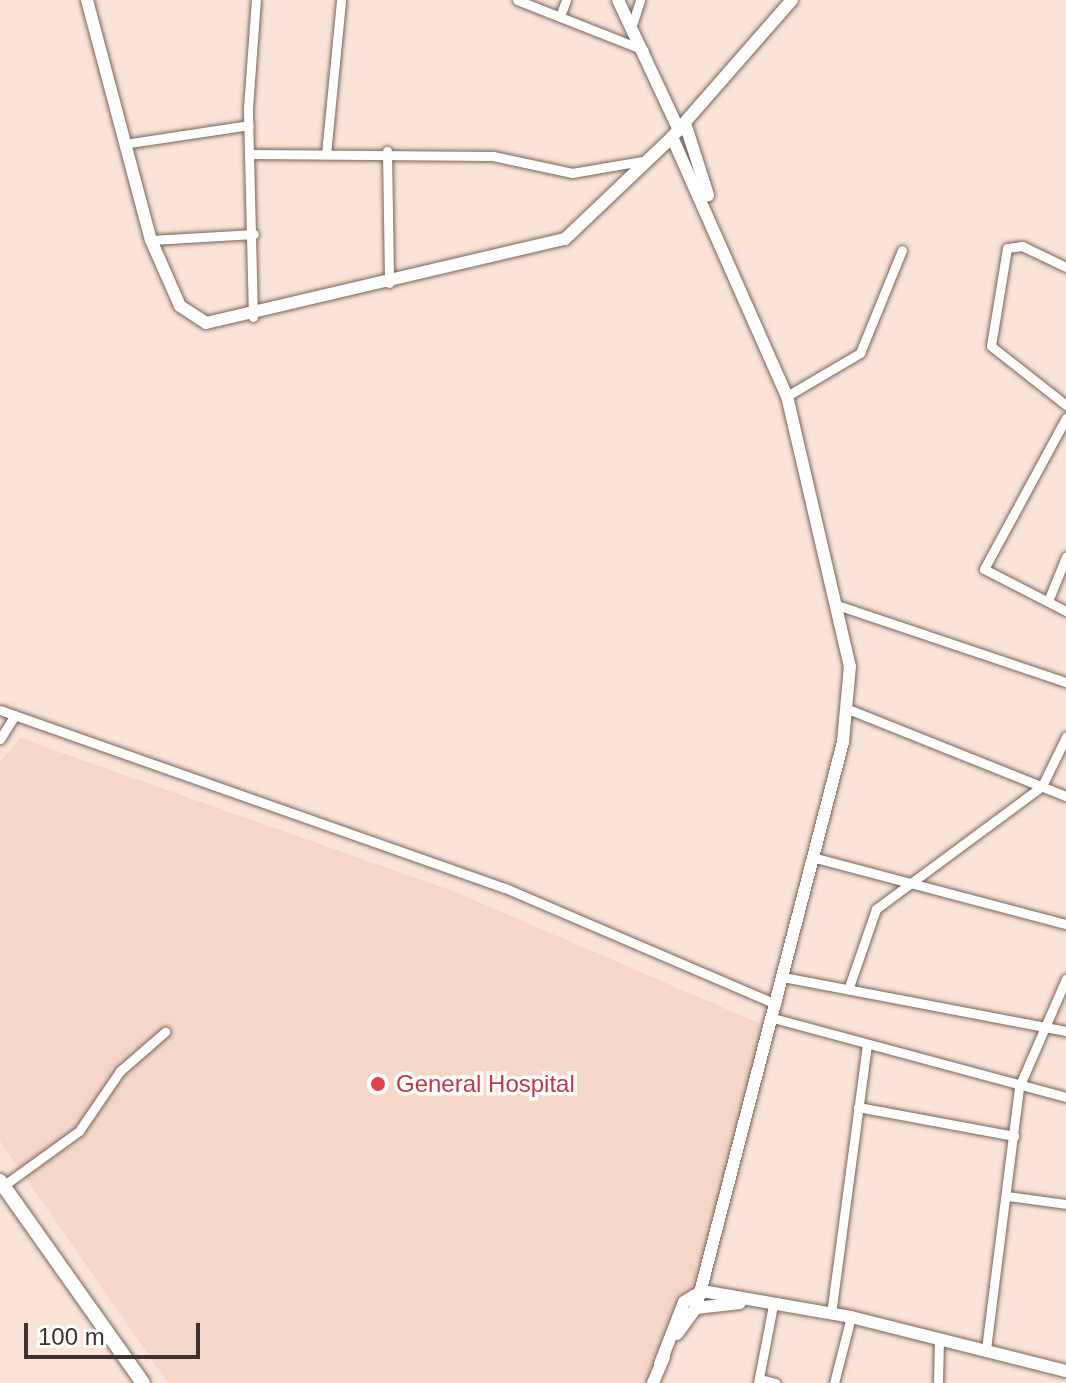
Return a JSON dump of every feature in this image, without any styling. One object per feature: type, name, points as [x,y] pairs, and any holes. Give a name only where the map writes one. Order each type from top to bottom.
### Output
[{"type":"main road","points":[[2,1184],[143,1383]]},
{"type":"street","points":[[87,0],[151,240],[180,306],[206,323],[253,317],[565,239],[679,130],[792,0]]},
{"type":"street","points":[[253,317],[254,234],[249,125],[256,0]]},
{"type":"street","points":[[326,154],[341,0]]},
{"type":"street","points":[[517,0],[648,51]]},
{"type":"street","points":[[560,16],[566,0]]},
{"type":"street","points":[[618,0],[648,51],[787,396],[840,606],[848,709],[740,1155],[695,1292],[653,1383]]},
{"type":"street","points":[[633,22],[640,0]]},
{"type":"street","points":[[124,144],[249,125]]},
{"type":"street","points":[[679,130],[719,233]]},
{"type":"street","points":[[251,154],[387,151],[493,156],[572,173],[650,159]]},
{"type":"street","points":[[387,151],[389,283]]},
{"type":"street","points":[[151,240],[254,234]]},
{"type":"street","points":[[1066,267],[1022,246],[1007,248],[991,346],[1066,405]]},
{"type":"street","points":[[787,396],[860,353],[902,250]]},
{"type":"street","points":[[1066,418],[984,569],[1066,611]]},
{"type":"street","points":[[1048,601],[1066,557]]},
{"type":"street","points":[[840,606],[1066,682]]},
{"type":"street","points":[[848,709],[1066,796]]},
{"type":"street","points":[[0,710],[491,883],[776,1004]]},
{"type":"street","points":[[0,739],[15,715]]},
{"type":"street","points":[[849,987],[872,916],[1042,786],[1066,737]]},
{"type":"street","points":[[812,857],[1066,924]]},
{"type":"street","points":[[783,977],[849,987],[1066,1031]]},
{"type":"street","points":[[986,1349],[1019,1087],[1066,979]]},
{"type":"street","points":[[773,1018],[1019,1087],[1066,1097]]},
{"type":"street","points":[[2,1184],[79,1131],[120,1071],[165,1032]]},
{"type":"street","points":[[831,1314],[867,1045]]},
{"type":"street","points":[[858,1107],[1014,1136]]},
{"type":"street","points":[[1007,1196],[1066,1204]]},
{"type":"street","points":[[695,1292],[851,1317],[1066,1371]]},
{"type":"street","points":[[660,1364],[696,1308],[695,1292]]},
{"type":"street","points":[[696,1308],[755,1302]]},
{"type":"street","points":[[773,1305],[759,1381],[775,1383]]},
{"type":"street","points":[[834,1383],[851,1317]]},
{"type":"street","points":[[938,1383],[939,1338]]},
{"type":"shaded area","name":"General Hospital","points":[[20,738],[453,891],[768,1027],[721,1242],[651,1383],[168,1383],[0,1141],[0,762]]},
{"type":"place","name":"General Hospital","points":[[378,1084]]}]
